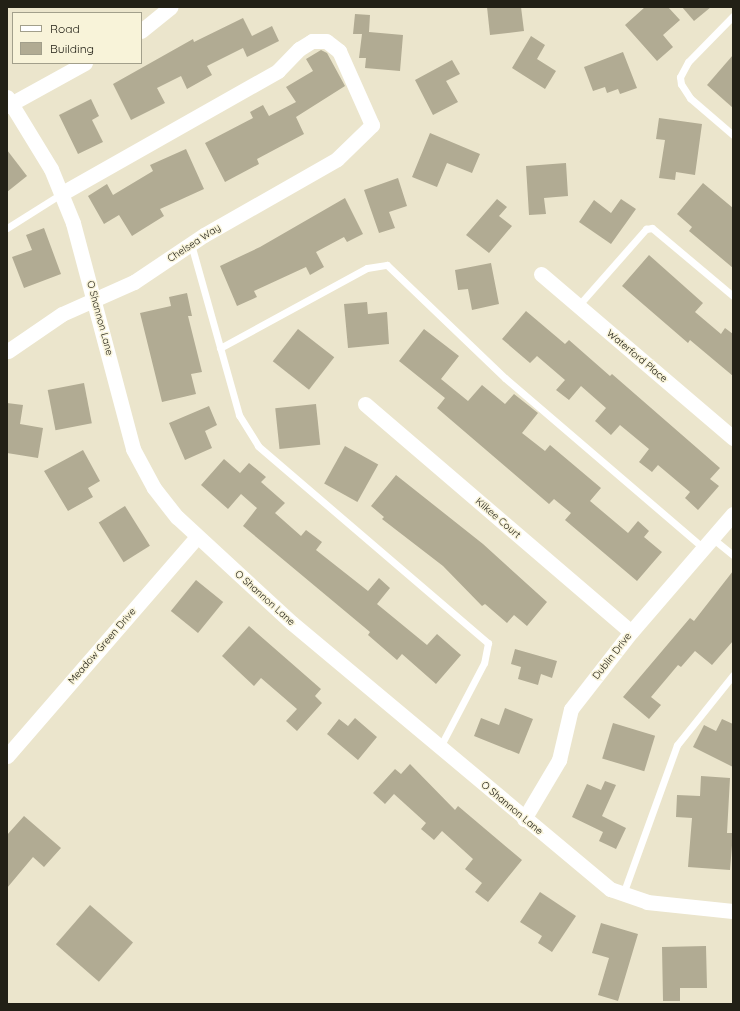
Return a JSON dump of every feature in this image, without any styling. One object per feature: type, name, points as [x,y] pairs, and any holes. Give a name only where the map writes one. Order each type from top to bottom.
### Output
[{"type":"street","points":[[142,30],[171,7]]},
{"type":"street","name":"Chelsea Way","points":[[8,351],[62,314],[134,282],[191,244],[337,159],[372,125],[339,51],[332,44],[312,41],[299,49],[278,71],[61,194]]},
{"type":"street","points":[[8,102],[83,64]]},
{"type":"street","name":"O Shannon Lane","points":[[8,102],[51,169],[61,194],[96,299],[134,450],[154,488],[197,537],[292,624],[524,819],[610,889],[623,895],[680,908],[733,911]]},
{"type":"street","name":"Waterford Place","points":[[541,274],[733,438]]},
{"type":"street","name":"Kilkee Court","points":[[365,404],[631,632]]},
{"type":"street","name":"Dublin Drive","points":[[524,819],[559,760],[571,709],[631,632],[733,514]]},
{"type":"street","name":"Meadow Green Drive","points":[[7,756],[197,537]]},
{"type":"lane","points":[[733,16],[688,62],[680,77],[681,84],[690,98],[733,135]]},
{"type":"lane","points":[[7,228],[61,194]]},
{"type":"lane","points":[[578,306],[646,229],[652,228],[733,296]]},
{"type":"lane","points":[[191,244],[239,416],[258,446],[488,643],[484,663],[440,747]]},
{"type":"lane","points":[[220,348],[367,268],[387,265],[505,378],[708,543],[733,556]]},
{"type":"lane","points":[[623,895],[677,744],[733,675]]},
{"type":"building","points":[[487,7],[521,7],[524,31],[490,35]]},
{"type":"building","points":[[645,7],[668,7],[680,20],[663,35],[673,47],[657,61],[625,25]]},
{"type":"building","points":[[682,7],[711,7],[694,21]]},
{"type":"building","points":[[355,14],[370,15],[369,32],[403,35],[400,71],[365,68],[366,58],[359,58],[362,34],[353,34]]},
{"type":"building","points":[[243,18],[252,36],[272,26],[279,41],[247,57],[243,48],[207,66],[212,75],[187,89],[181,76],[157,88],[165,103],[131,120],[113,84],[193,39],[194,42]]},
{"type":"building","points":[[531,36],[545,45],[537,59],[556,71],[545,89],[512,68]]},
{"type":"building","points":[[321,50],[327,53],[345,86],[296,117],[304,134],[257,159],[259,164],[225,182],[205,143],[253,118],[250,112],[263,105],[269,116],[296,102],[286,87],[313,71],[306,59]]},
{"type":"building","points":[[623,52],[637,88],[620,94],[618,89],[607,93],[605,87],[593,91],[584,67]]},
{"type":"building","points":[[733,55],[733,108],[707,85]]},
{"type":"building","points":[[452,60],[460,74],[446,81],[458,102],[433,115],[415,80]]},
{"type":"building","points":[[91,99],[99,116],[92,120],[103,142],[78,154],[59,115]]},
{"type":"building","points":[[659,118],[702,124],[695,175],[676,172],[675,180],[659,178],[665,140],[656,139]]},
{"type":"building","points":[[430,133],[480,154],[472,173],[447,163],[437,187],[412,177]]},
{"type":"building","points":[[186,149],[204,189],[160,209],[164,216],[132,236],[119,215],[104,224],[88,196],[107,184],[113,195],[153,171],[150,165]]},
{"type":"building","points":[[7,150],[27,176],[7,192]]},
{"type":"building","points":[[566,163],[568,196],[544,198],[546,214],[529,215],[526,166]]},
{"type":"building","points":[[398,178],[407,206],[389,212],[395,228],[379,233],[364,190]]},
{"type":"building","points":[[703,183],[733,208],[733,268],[689,231],[692,227],[677,214]]},
{"type":"building","points":[[345,198],[363,234],[347,242],[344,237],[316,252],[324,267],[310,275],[306,267],[254,291],[257,297],[237,306],[220,266],[260,247]]},
{"type":"building","points":[[497,199],[507,207],[499,216],[512,226],[489,253],[466,235]]},
{"type":"building","points":[[621,199],[636,209],[611,244],[579,222],[594,200],[611,213]]},
{"type":"building","points":[[44,228],[61,274],[24,288],[12,257],[32,250],[26,235]]},
{"type":"building","points":[[649,255],[703,303],[695,312],[721,334],[725,328],[733,334],[733,376],[690,340],[688,343],[622,286]]},
{"type":"building","points":[[491,263],[499,304],[472,310],[468,289],[458,290],[455,270]]},
{"type":"building","points":[[187,293],[192,316],[188,316],[202,372],[191,374],[196,394],[162,402],[140,313],[171,306],[169,297]]},
{"type":"building","points":[[367,302],[368,314],[387,312],[389,344],[348,348],[344,304]]},
{"type":"building","points":[[526,311],[565,344],[569,340],[610,376],[612,374],[720,468],[710,479],[719,486],[698,510],[685,498],[690,492],[658,465],[652,472],[639,462],[649,449],[620,425],[611,435],[595,421],[606,408],[581,386],[569,400],[556,390],[565,380],[537,356],[530,363],[502,339]]},
{"type":"building","points":[[298,329],[334,357],[309,390],[273,361]]},
{"type":"building","points":[[424,329],[459,356],[441,379],[468,401],[482,385],[505,404],[514,394],[538,413],[522,433],[545,451],[550,445],[601,488],[590,501],[628,533],[638,521],[649,531],[644,537],[662,552],[637,581],[565,520],[571,513],[554,499],[549,504],[437,408],[445,398],[399,361]]},
{"type":"building","points":[[84,383],[92,423],[56,430],[48,390]]},
{"type":"building","points":[[7,403],[23,405],[20,424],[43,428],[38,458],[7,453]]},
{"type":"building","points":[[316,404],[320,445],[280,449],[275,408]]},
{"type":"building","points":[[209,406],[217,425],[205,431],[212,448],[185,460],[169,423]]},
{"type":"building","points":[[345,446],[378,464],[357,502],[324,484]]},
{"type":"building","points":[[83,450],[100,481],[88,488],[93,497],[68,511],[44,471]]},
{"type":"building","points":[[224,459],[240,473],[249,463],[266,477],[261,482],[285,503],[275,513],[301,536],[306,530],[322,542],[316,550],[368,591],[379,578],[390,588],[377,604],[427,645],[437,634],[461,655],[436,684],[402,654],[397,660],[368,635],[370,632],[243,526],[257,508],[241,494],[228,509],[201,485]]},
{"type":"building","points":[[396,475],[483,544],[547,602],[527,626],[514,615],[507,623],[485,604],[482,606],[443,566],[382,519],[384,517],[371,506]]},
{"type":"building","points":[[125,506],[150,546],[124,562],[99,522]]},
{"type":"building","points":[[733,571],[733,641],[712,665],[695,651],[681,667],[678,665],[651,697],[661,705],[649,719],[623,697],[690,618],[694,621]]},
{"type":"building","points":[[196,580],[223,602],[198,633],[171,611]]},
{"type":"building","points":[[249,626],[321,689],[315,696],[322,703],[297,731],[286,721],[297,709],[261,678],[254,686],[222,656]]},
{"type":"building","points":[[515,649],[557,661],[552,678],[541,674],[538,685],[518,679],[521,667],[511,664]]},
{"type":"building","points":[[505,708],[533,719],[519,754],[474,736],[481,718],[499,725]]},
{"type":"building","points":[[355,718],[377,737],[358,760],[327,734],[339,719],[348,726]]},
{"type":"building","points":[[722,719],[733,724],[733,767],[693,747],[704,725],[716,731]]},
{"type":"building","points":[[613,723],[655,736],[644,771],[602,758]]},
{"type":"building","points":[[410,764],[455,810],[458,806],[522,860],[488,902],[475,892],[482,883],[465,869],[473,859],[442,831],[434,840],[421,829],[426,823],[394,794],[385,804],[373,793],[395,769],[401,774]]},
{"type":"building","points":[[701,776],[730,778],[727,833],[733,833],[730,870],[688,867],[692,818],[676,817],[677,795],[700,796]]},
{"type":"building","points":[[605,781],[616,785],[602,816],[626,828],[616,849],[599,841],[603,832],[572,817],[587,784],[601,790]]},
{"type":"building","points":[[24,816],[61,848],[44,867],[33,857],[7,888],[7,835]]},
{"type":"building","points":[[540,892],[576,916],[552,952],[538,943],[542,936],[520,922]]},
{"type":"building","points":[[90,905],[133,942],[99,982],[56,944]]},
{"type":"building","points":[[601,923],[638,934],[618,1001],[598,995],[609,958],[592,953]]},
{"type":"building","points":[[706,946],[707,988],[680,988],[680,1001],[663,1001],[662,947]]}]
